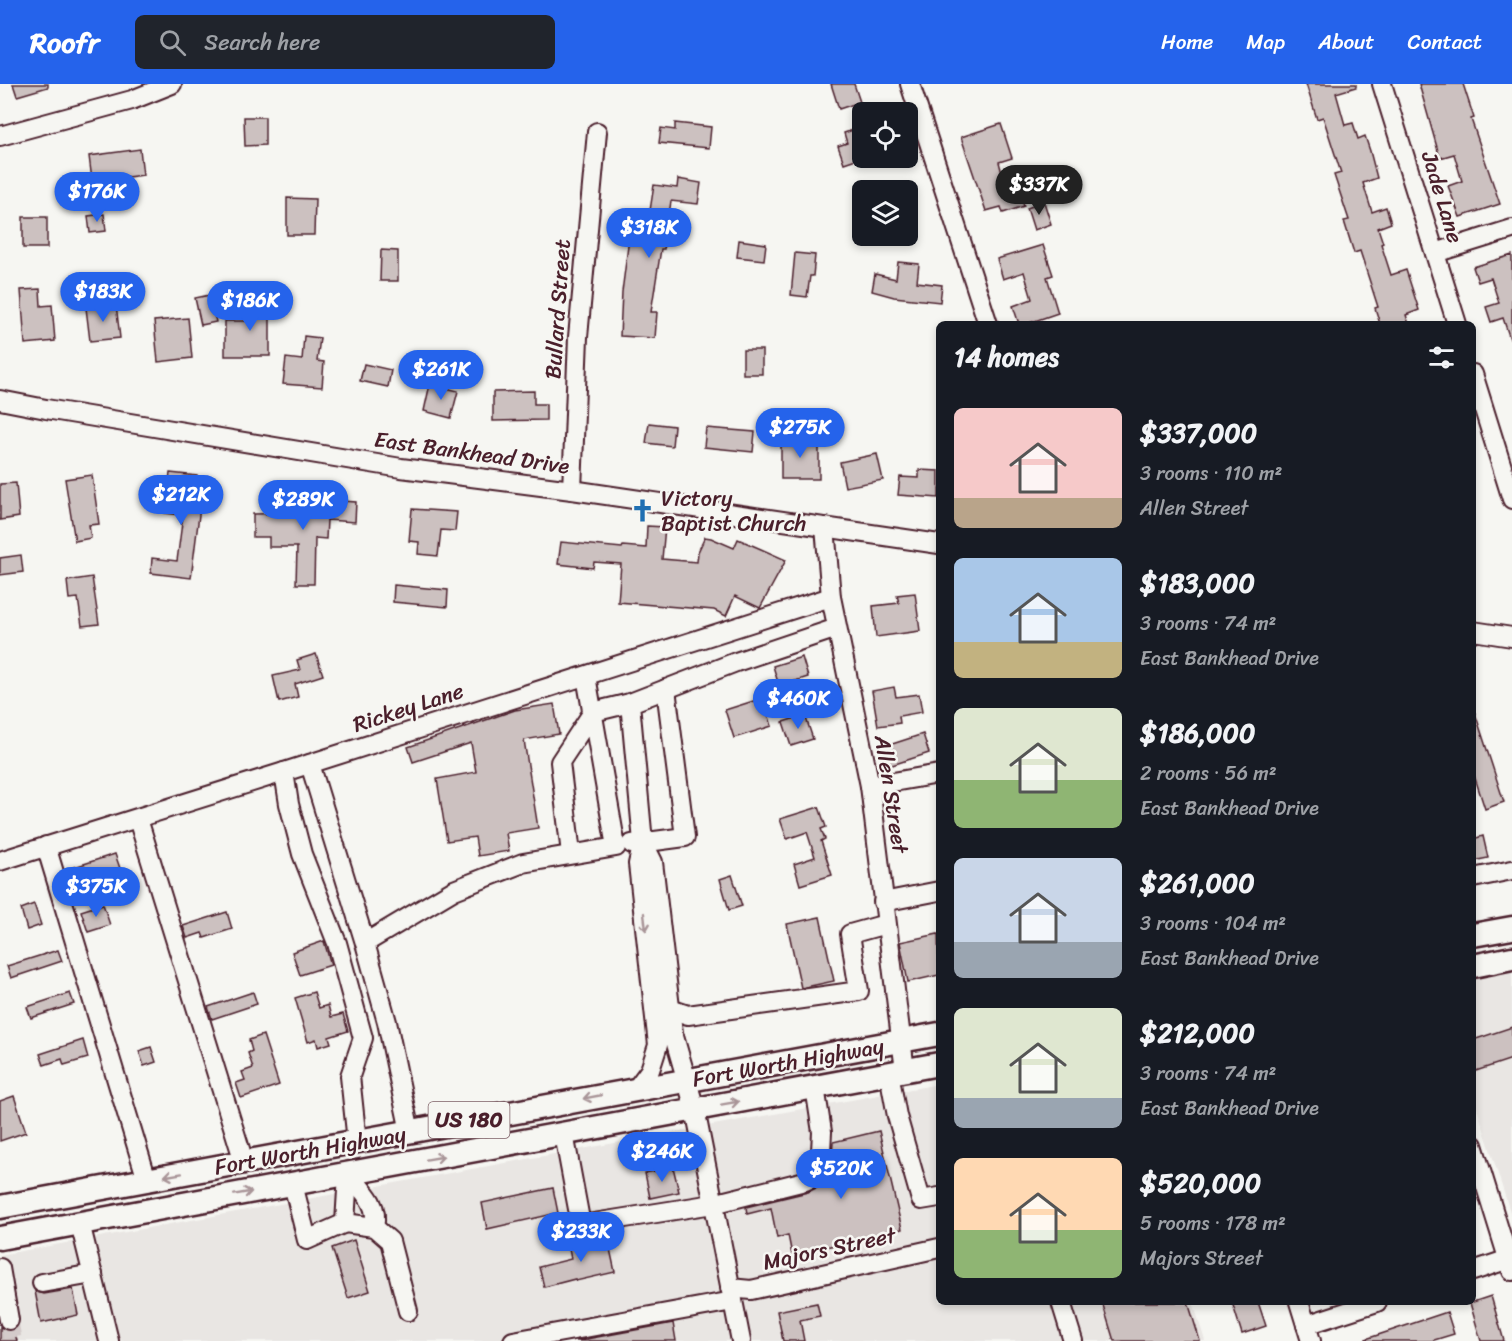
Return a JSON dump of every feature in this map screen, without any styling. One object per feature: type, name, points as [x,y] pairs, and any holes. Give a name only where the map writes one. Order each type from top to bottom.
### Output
[{"type":"main road","points":[[1476,934],[1512,928]]},
{"type":"main road","points":[[1476,965],[1512,958]]},
{"type":"main road","name":"Fort Worth Highway","points":[[0,1208],[936,1035]]},
{"type":"main road","name":"Fort Worth Highway","points":[[0,1238],[936,1065]]},
{"type":"main road","points":[[348,1174],[349,1143]]},
{"type":"main road","points":[[75,1193],[80,1223]]},
{"type":"street","points":[[0,136],[132,100],[172,84]]},
{"type":"street","points":[[910,84],[987,321]]},
{"type":"street","name":"Jade Lane","points":[[1382,84],[1456,321]]},
{"type":"street","name":"Bullard Street","points":[[572,490],[578,337],[597,132]]},
{"type":"street","points":[[1435,253],[1512,229]]},
{"type":"street","points":[[1476,384],[1512,500]]},
{"type":"street","name":"East Bankhead Drive","points":[[0,400],[401,468],[572,490],[936,544]]},
{"type":"street","name":"Allen Street","points":[[825,527],[831,597],[870,786],[900,1041],[897,1116],[921,1200],[936,1198]]},
{"type":"street","name":"Rickey Lane","points":[[0,861],[831,597]]},
{"type":"street","points":[[571,855],[560,762],[593,712],[630,703],[736,662],[837,628]]},
{"type":"street","points":[[1476,631],[1512,637]]},
{"type":"street","points":[[586,676],[616,847]]},
{"type":"street","points":[[365,943],[454,890],[524,863],[685,837],[666,689]]},
{"type":"street","points":[[630,703],[643,842],[673,1033],[695,1109],[741,1341]]},
{"type":"street","points":[[310,764],[387,1022],[410,1132]]},
{"type":"street","points":[[284,772],[289,804],[302,854],[337,943],[363,1038],[350,1076],[349,1143]]},
{"type":"street","points":[[870,786],[936,775]]},
{"type":"street","points":[[138,819],[244,1162]]},
{"type":"street","points":[[46,846],[147,1180]]},
{"type":"street","points":[[636,1089],[651,1070],[658,1045],[646,863]]},
{"type":"street","points":[[1476,877],[1512,870]]},
{"type":"street","points":[[883,902],[936,892]]},
{"type":"street","points":[[670,1009],[688,1015],[859,991],[850,934],[886,924]]},
{"type":"street","points":[[564,1134],[581,1225],[713,1204],[805,1181],[817,1174],[820,1170],[822,1132],[815,1087]]},
{"type":"street","points":[[1476,1154],[1511,1263],[1476,1270]]},
{"type":"street","points":[[345,1223],[348,1174]]},
{"type":"street","points":[[348,1174],[369,1197],[377,1215],[374,1227]]},
{"type":"street","points":[[294,1184],[307,1240],[345,1223],[374,1227],[390,1241],[408,1311]]},
{"type":"street","points":[[80,1223],[109,1341]]},
{"type":"street","name":"Majors Street","points":[[513,1341],[936,1249]]},
{"type":"street","points":[[0,1268],[2,1295],[9,1320]]},
{"type":"street","points":[[42,1283],[93,1274]]},
{"type":"street","points":[[1062,1305],[1073,1341]]},
{"type":"street","points":[[1300,1305],[1309,1333],[1370,1305]]},
{"type":"shaded area","points":[[1512,971],[1512,1218],[1476,1105],[1476,978]]},
{"type":"shaded area","points":[[936,1085],[936,1305],[1194,1305],[1205,1341],[0,1341],[0,1255]]},
{"type":"building","points":[[13,84],[48,84],[48,87],[17,96]]},
{"type":"building","points":[[831,84],[854,84],[860,102],[852,102],[852,105],[839,109]]},
{"type":"building","points":[[1306,84],[1356,84],[1356,87],[1336,93],[1345,125],[1353,123],[1358,139],[1365,136],[1370,151],[1377,178],[1363,183],[1372,212],[1386,207],[1391,223],[1378,228],[1383,243],[1381,244],[1391,275],[1406,270],[1419,310],[1406,315],[1408,321],[1379,321],[1375,308],[1378,307],[1360,251],[1354,253],[1344,221],[1349,220],[1334,175],[1341,173],[1323,117],[1317,119]]},
{"type":"building","points":[[1419,84],[1463,84],[1474,118],[1471,119],[1500,204],[1460,217],[1448,186],[1462,181],[1454,154],[1440,158]]},
{"type":"building","points":[[244,117],[265,117],[265,145],[245,146]]},
{"type":"building","points":[[675,123],[711,127],[709,148],[659,143],[661,128],[675,130]]},
{"type":"building","points":[[1001,124],[1012,158],[999,162],[1006,188],[1018,184],[1024,206],[1003,213],[1001,207],[986,211],[961,137]]},
{"type":"building","points":[[852,130],[852,160],[844,163],[838,146],[847,143],[844,133]]},
{"type":"building","points":[[140,149],[143,175],[104,180],[105,187],[93,188],[89,156]]},
{"type":"building","points":[[678,179],[701,183],[698,204],[671,201],[651,312],[657,312],[655,338],[620,336],[622,292],[632,215],[649,217],[654,185],[677,188]]},
{"type":"building","points":[[287,198],[315,199],[314,235],[287,235]]},
{"type":"building","points":[[1044,202],[1051,224],[1034,230],[1027,208]]},
{"type":"building","points":[[104,214],[106,231],[90,233],[88,216]]},
{"type":"building","points":[[23,217],[47,217],[47,248],[23,248]]},
{"type":"building","points":[[739,240],[766,244],[764,260],[737,257]]},
{"type":"building","points":[[1043,245],[1053,275],[1047,277],[1058,313],[1035,321],[1018,321],[1013,306],[1032,299],[1024,272],[1003,279],[997,259]]},
{"type":"building","points":[[381,250],[398,251],[398,281],[380,281]]},
{"type":"building","points":[[795,253],[815,255],[813,276],[810,276],[807,297],[791,295]]},
{"type":"building","points":[[1512,255],[1512,338],[1510,339],[1503,318],[1491,322],[1486,307],[1499,303],[1491,278],[1478,282],[1473,267]]},
{"type":"building","points":[[898,262],[919,264],[917,282],[942,285],[940,302],[894,297],[872,291],[875,274],[896,279]]},
{"type":"building","points":[[40,289],[41,306],[52,305],[55,341],[25,344],[21,290]]},
{"type":"building","points":[[210,295],[216,322],[201,325],[195,298]]},
{"type":"building","points":[[252,297],[270,297],[270,356],[225,356],[225,321],[252,321]]},
{"type":"building","points":[[116,304],[120,338],[90,341],[86,308]]},
{"type":"building","points":[[188,318],[192,358],[158,362],[154,321]]},
{"type":"building","points":[[304,336],[320,338],[317,361],[324,362],[322,387],[283,384],[286,358],[302,360]]},
{"type":"building","points":[[743,350],[762,350],[762,374],[743,374]]},
{"type":"building","points":[[364,364],[391,370],[388,387],[360,381]]},
{"type":"building","points":[[430,384],[458,391],[451,418],[424,411]]},
{"type":"building","points":[[534,391],[534,404],[546,404],[546,420],[493,421],[493,392]]},
{"type":"building","points":[[649,423],[674,426],[672,446],[646,443]]},
{"type":"building","points":[[706,428],[755,432],[753,452],[704,447]]},
{"type":"building","points":[[781,439],[819,439],[819,479],[781,479]]},
{"type":"building","points":[[877,454],[883,480],[845,487],[840,462]]},
{"type":"building","points":[[919,470],[936,471],[936,498],[898,495],[900,477],[919,478]]},
{"type":"building","points":[[170,473],[197,476],[194,506],[200,507],[191,578],[151,573],[152,558],[177,561],[183,515],[165,513]]},
{"type":"building","points":[[92,475],[99,524],[89,525],[91,538],[75,541],[65,479]]},
{"type":"building","points":[[16,483],[19,517],[0,520],[0,484]]},
{"type":"building","points":[[313,499],[356,502],[355,522],[327,520],[326,539],[315,538],[314,584],[296,584],[297,547],[269,547],[269,537],[253,537],[253,514],[312,513]]},
{"type":"building","points":[[412,509],[457,512],[455,531],[441,530],[438,556],[418,554],[419,542],[409,541]]},
{"type":"building","points":[[647,526],[665,527],[662,559],[697,562],[698,552],[705,537],[734,548],[738,539],[786,560],[760,608],[735,596],[726,616],[714,610],[618,602],[621,564],[594,562],[593,568],[558,564],[561,542],[646,548]]},
{"type":"building","points":[[21,555],[23,572],[0,575],[0,558]]},
{"type":"building","points":[[92,577],[99,624],[82,626],[78,598],[69,599],[67,581]]},
{"type":"building","points":[[394,585],[448,590],[447,607],[393,602]]},
{"type":"building","points":[[915,593],[920,631],[876,637],[873,606],[899,603],[897,595]]},
{"type":"building","points":[[316,654],[323,675],[295,684],[298,697],[279,702],[273,676],[300,670],[297,660]]},
{"type":"building","points":[[802,657],[808,677],[779,686],[773,666]]},
{"type":"building","points":[[894,687],[896,697],[919,694],[922,712],[899,716],[900,723],[878,726],[872,691]]},
{"type":"building","points":[[763,698],[772,726],[734,738],[725,710]]},
{"type":"building","points":[[554,704],[559,734],[524,740],[538,828],[506,833],[509,851],[478,856],[475,837],[447,841],[437,779],[476,772],[471,743],[413,762],[408,747],[515,710]]},
{"type":"building","points":[[805,715],[813,739],[791,746],[783,722]]},
{"type":"building","points":[[1476,716],[1504,802],[1485,809],[1476,781]]},
{"type":"building","points":[[923,734],[929,753],[886,767],[880,748]]},
{"type":"building","points":[[819,807],[826,827],[821,829],[825,839],[821,841],[832,875],[800,885],[794,864],[815,857],[807,832],[787,839],[780,819]]},
{"type":"building","points":[[1483,836],[1488,858],[1476,860],[1476,838]]},
{"type":"building","points":[[115,854],[122,874],[71,891],[65,870]]},
{"type":"building","points":[[732,875],[742,906],[729,910],[720,879]]},
{"type":"building","points":[[34,904],[41,925],[27,930],[21,909]]},
{"type":"building","points":[[103,904],[110,925],[88,932],[81,911]]},
{"type":"building","points":[[227,912],[232,929],[204,938],[202,933],[187,938],[183,926]]},
{"type":"building","points":[[820,917],[834,981],[801,988],[787,924]]},
{"type":"building","points":[[936,934],[936,976],[908,982],[900,942]]},
{"type":"building","points":[[324,941],[331,965],[300,975],[292,952]]},
{"type":"building","points":[[58,950],[62,961],[11,978],[7,966]]},
{"type":"building","points":[[253,992],[257,1004],[212,1019],[208,1007]]},
{"type":"building","points":[[314,992],[319,1008],[328,1005],[331,1017],[343,1014],[348,1031],[329,1037],[331,1043],[318,1047],[316,1039],[308,1042],[295,998]]},
{"type":"building","points":[[70,993],[74,1004],[31,1018],[27,1007]]},
{"type":"building","points":[[1512,1027],[1512,1059],[1476,1071],[1476,1039]]},
{"type":"building","points":[[263,1035],[279,1085],[241,1098],[236,1083],[245,1080],[242,1072],[253,1068],[248,1053],[252,1051],[249,1040]]},
{"type":"building","points":[[83,1040],[88,1058],[64,1065],[62,1059],[44,1065],[40,1054]]},
{"type":"building","points":[[151,1047],[156,1062],[144,1066],[139,1051]]},
{"type":"building","points":[[14,1096],[26,1132],[0,1141],[0,1101]]},
{"type":"building","points":[[879,1131],[902,1229],[792,1255],[788,1235],[777,1238],[771,1208],[747,1214],[746,1207],[808,1192],[822,1185],[831,1177],[833,1142]]},
{"type":"building","points":[[673,1167],[679,1192],[650,1198],[645,1173]]},
{"type":"building","points":[[553,1188],[558,1213],[487,1229],[482,1203]]},
{"type":"building","points":[[607,1235],[615,1272],[544,1287],[539,1267],[571,1259],[568,1244]]},
{"type":"building","points":[[354,1240],[370,1291],[348,1298],[332,1248]]},
{"type":"building","points":[[73,1289],[78,1315],[41,1323],[35,1291],[44,1294]]},
{"type":"building","points":[[1491,1296],[1504,1341],[1481,1341],[1471,1305],[1476,1305],[1476,1301]]},
{"type":"building","points":[[817,1303],[820,1316],[800,1320],[804,1341],[783,1341],[777,1311]]},
{"type":"building","points":[[1103,1305],[1189,1305],[1200,1341],[1114,1341]]},
{"type":"building","points":[[1233,1305],[1259,1305],[1266,1326],[1242,1334]]},
{"type":"building","points":[[1447,1312],[1454,1334],[1431,1341],[1367,1341],[1366,1339]]},
{"type":"building","points":[[673,1323],[676,1341],[576,1341]]},
{"type":"building","points":[[0,1327],[6,1331],[14,1330],[17,1341],[0,1341]]},
{"type":"tunnel","points":[[9,1320],[13,1341]]},
{"type":"place","name":"Victory Baptist Church","points":[[643,511]]}]
